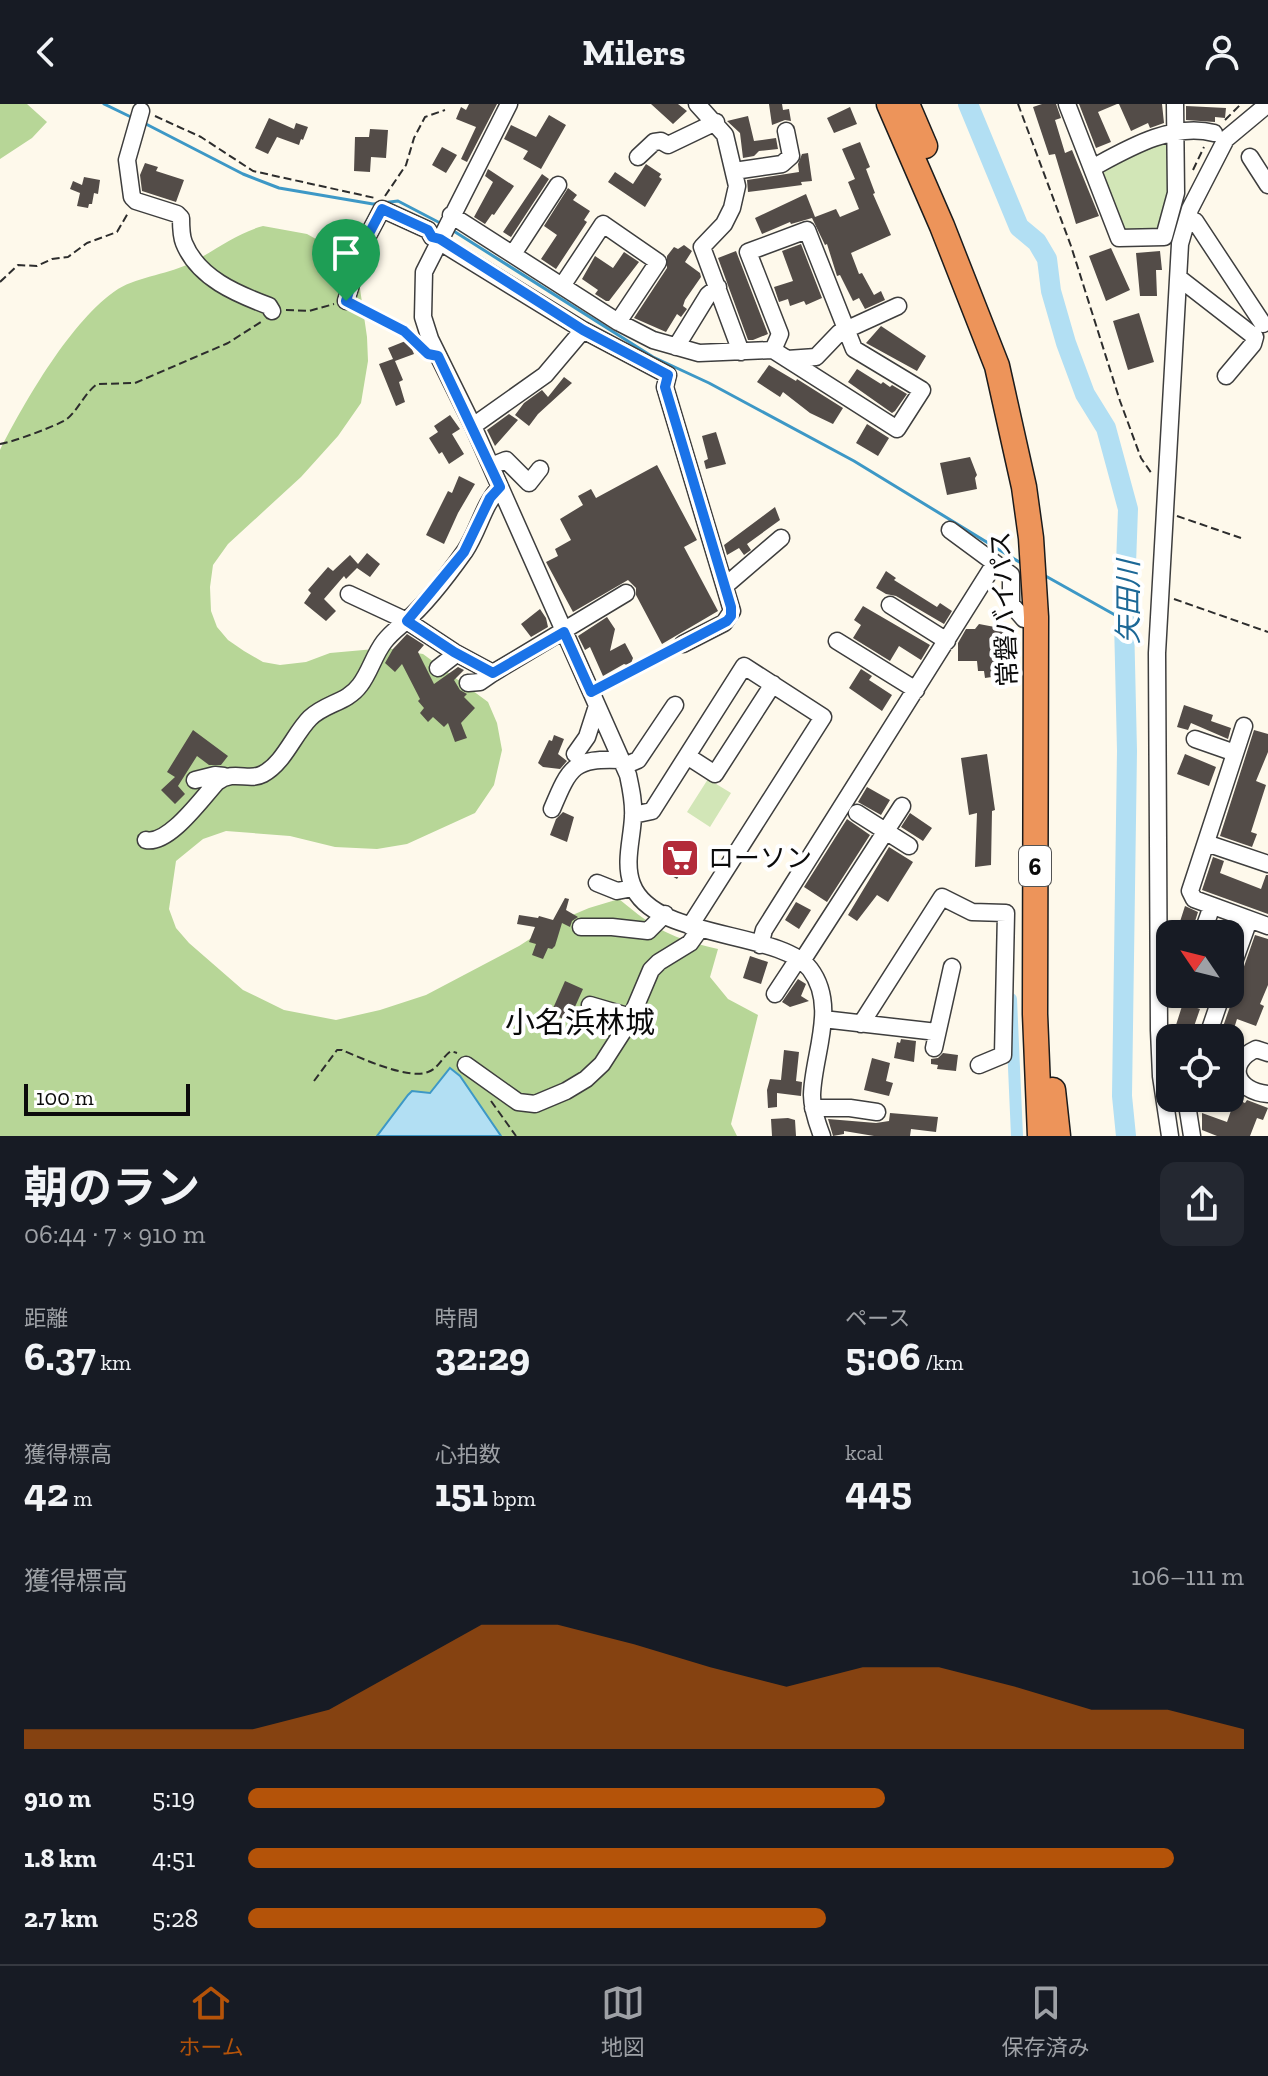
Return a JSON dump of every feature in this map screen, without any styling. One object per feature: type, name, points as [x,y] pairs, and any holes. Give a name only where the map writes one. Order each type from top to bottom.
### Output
[{"type":"highway","name":"常磐バイパス","points":[[889,104],[997,366],[1039,543]]},
{"type":"highway","name":"常磐バイパス","points":[[907,104],[1012,362],[1031,434],[1041,607],[1049,1012],[1058,1136]]},
{"type":"highway","name":"常磐バイパス","points":[[1040,1136],[1035,1014],[1041,607]]},
{"type":"street","points":[[509,104],[424,272],[423,317],[623,763],[633,800],[628,861],[633,888],[649,905],[695,927],[780,950],[800,960],[816,980],[823,1019],[813,1108],[822,1136]]},
{"type":"street","points":[[697,104],[725,135],[737,186],[724,224],[702,247],[741,352]]},
{"type":"street","points":[[1067,104],[1096,166]]},
{"type":"street","points":[[1076,104],[1119,238],[1164,237],[1176,193],[1175,104]]},
{"type":"street","points":[[1170,1136],[1161,1076],[1159,1030],[1157,653],[1179,278],[1184,229],[1203,181],[1226,139],[1268,104]]},
{"type":"street","points":[[141,111],[127,160],[132,197],[177,214],[181,218],[184,243],[206,272],[229,290],[269,306],[272,311]]},
{"type":"street","points":[[638,157],[654,142],[661,141],[668,145],[716,122]]},
{"type":"street","points":[[734,171],[782,164],[791,156],[786,131]]},
{"type":"street","points":[[1096,166],[1135,145],[1175,132],[1214,133]]},
{"type":"street","points":[[1250,157],[1268,185]]},
{"type":"street","points":[[513,254],[558,185]]},
{"type":"street","points":[[346,301],[363,245],[380,204],[428,230],[432,237],[440,239],[583,330],[668,375],[665,387],[732,611],[729,619],[683,644]]},
{"type":"street","points":[[451,215],[618,322],[653,340],[699,353],[741,352],[816,357],[834,337],[898,306]]},
{"type":"street","points":[[1195,221],[1261,326]]},
{"type":"street","points":[[562,286],[603,224],[658,262],[618,322]]},
{"type":"street","points":[[807,230],[854,349],[922,390],[897,429],[780,355],[780,334],[748,252],[807,230]]},
{"type":"street","points":[[1179,278],[1261,326]]},
{"type":"street","points":[[676,347],[708,295],[718,287]]},
{"type":"street","points":[[1226,376],[1256,340],[1261,326]]},
{"type":"street","points":[[473,426],[545,375],[583,330]]},
{"type":"street","points":[[491,466],[506,460],[529,483],[540,469]]},
{"type":"street","points":[[195,780],[215,775],[256,776],[272,766],[311,716],[352,694],[362,683],[381,645],[407,621],[464,552],[490,498],[500,487]]},
{"type":"street","points":[[950,530],[1011,575],[1011,604],[1024,619],[1041,607]]},
{"type":"street","points":[[725,586],[781,538]]},
{"type":"street","points":[[760,945],[764,930],[995,563]]},
{"type":"street","points":[[468,683],[480,682],[626,593]]},
{"type":"street","points":[[349,594],[407,621],[456,654],[493,673]]},
{"type":"street","points":[[890,605],[947,641]]},
{"type":"street","points":[[837,641],[916,690]]},
{"type":"street","points":[[438,668],[456,654]]},
{"type":"street","points":[[466,1065],[509,1098],[535,1104],[566,1091],[586,1079],[602,1064],[631,1017],[651,970],[690,943],[695,927],[823,717],[744,666],[652,811],[633,815]]},
{"type":"street","points":[[687,756],[715,774],[773,684]]},
{"type":"street","points":[[575,754],[587,737],[594,699]]},
{"type":"street","points":[[552,809],[560,790],[581,762],[623,763],[638,760],[675,705]]},
{"type":"street","points":[[1244,726],[1190,893],[1194,899],[1268,926]]},
{"type":"street","points":[[1195,739],[1235,753]]},
{"type":"street","points":[[146,840],[154,842],[168,835],[225,776]]},
{"type":"street","points":[[775,994],[902,806]]},
{"type":"street","points":[[857,813],[909,846]]},
{"type":"street","points":[[1206,843],[1268,864]]},
{"type":"street","points":[[597,883],[617,891],[633,888]]},
{"type":"street","points":[[861,1024],[942,897],[972,912],[1006,913],[1003,1055],[979,1065]]},
{"type":"street","points":[[1207,920],[1212,906]]},
{"type":"street","points":[[581,927],[648,931],[665,914]]},
{"type":"street","points":[[1244,934],[1249,920]]},
{"type":"street","points":[[823,1019],[936,1040],[952,967]]},
{"type":"street","points":[[590,1005],[631,1017]]},
{"type":"street","points":[[1268,1053],[1256,1049],[1248,1053],[1238,1072],[1239,1080],[1247,1089],[1268,1094]]},
{"type":"street","points":[[813,1108],[877,1112]]},
{"type":"street","points":[[1188,1112],[1192,1136]]},
{"type":"path","points":[[1018,104],[1071,246],[1141,458],[1154,476],[1166,484]]},
{"type":"path","points":[[141,111],[168,120],[201,137],[253,171],[380,204],[398,181],[425,117],[445,110]]},
{"type":"path","points":[[0,282],[11,268],[18,265],[37,266],[52,259],[68,257],[87,243],[117,232],[129,211],[132,197]]},
{"type":"path","points":[[0,444],[69,418],[97,384],[135,383],[162,372],[239,337],[272,311],[309,311],[346,301],[404,331],[428,354],[438,356]]},
{"type":"path","points":[[1177,516],[1241,538]]},
{"type":"path","points":[[1173,599],[1268,632]]},
{"type":"path","points":[[594,699],[683,644]]},
{"type":"path","points":[[314,1081],[337,1050],[380,1065],[421,1074],[434,1069],[451,1051],[458,1054],[466,1065]]},
{"type":"path","points":[[491,1101],[516,1136]]},
{"type":"green space","points":[[0,104],[27,104],[47,122],[32,138],[0,159]]},
{"type":"green space","points":[[1165,140],[1170,143],[1170,199],[1159,231],[1125,233],[1100,171]]},
{"type":"green space","points":[[263,226],[307,234],[349,262],[358,275],[368,361],[361,403],[338,436],[301,477],[228,544],[213,565],[211,611],[217,627],[228,640],[244,651],[263,662],[280,665],[306,662],[330,653],[386,648],[423,654],[488,702],[497,723],[502,750],[494,785],[475,813],[407,844],[377,849],[335,847],[290,836],[226,831],[203,839],[176,861],[169,909],[176,928],[243,990],[284,1010],[336,1020],[426,995],[519,946],[556,922],[619,899],[665,932],[718,949],[710,977],[728,999],[758,1015],[731,1124],[737,1136],[0,1136],[0,450],[51,362],[101,303],[118,289],[184,266]]},
{"type":"green space","points":[[708,779],[731,793],[710,827],[687,812]]},
{"type":"water","points":[[450,1068],[460,1076],[501,1136],[377,1136],[412,1091],[430,1093]]},
{"type":"building","points":[[469,104],[497,104],[467,162],[461,159],[476,127],[456,119],[461,107],[466,110]]},
{"type":"building","points":[[651,104],[678,104],[687,111],[673,124]]},
{"type":"building","points":[[769,104],[782,104],[783,110],[789,109],[791,121],[772,125]]},
{"type":"building","points":[[1056,104],[1061,118],[1055,120],[1065,153],[1072,150],[1099,216],[1076,224],[1055,154],[1049,155],[1033,107]]},
{"type":"building","points":[[1079,104],[1117,104],[1098,112],[1111,142],[1096,148]]},
{"type":"building","points":[[1119,104],[1162,104],[1164,123],[1150,128],[1148,123],[1131,131]]},
{"type":"building","points":[[1186,106],[1226,108],[1225,118],[1215,117],[1215,122],[1186,120]]},
{"type":"building","points":[[850,107],[857,124],[834,133],[827,118]]},
{"type":"building","points":[[549,115],[566,125],[541,169],[523,159],[528,151],[504,139],[511,125],[536,137]]},
{"type":"building","points":[[748,116],[754,141],[776,138],[778,149],[759,151],[754,156],[743,158],[740,133],[727,121]]},
{"type":"building","points":[[269,118],[294,129],[296,123],[308,127],[303,140],[299,145],[277,137],[268,154],[255,148]]},
{"type":"building","points":[[370,129],[388,130],[386,158],[371,157],[370,172],[354,171],[355,137],[369,137]]},
{"type":"building","points":[[860,142],[870,167],[866,169],[873,194],[891,235],[851,253],[859,274],[862,273],[874,295],[881,291],[885,300],[865,309],[859,298],[853,301],[840,275],[837,276],[827,244],[812,218],[790,222],[762,234],[755,218],[806,194],[815,217],[836,209],[840,217],[859,209],[848,182],[855,179],[842,149]]},
{"type":"building","points":[[442,147],[457,155],[446,173],[432,165]]},
{"type":"building","points":[[808,153],[812,181],[748,192],[747,180],[799,172],[802,154]]},
{"type":"building","points":[[145,163],[158,167],[156,171],[184,180],[176,202],[142,191],[140,175]]},
{"type":"building","points":[[646,164],[661,174],[659,177],[662,179],[645,207],[608,182],[615,172],[633,184]]},
{"type":"building","points":[[488,169],[514,186],[485,224],[474,217],[493,182],[485,176]]},
{"type":"building","points":[[542,174],[549,179],[511,237],[503,232]]},
{"type":"building","points":[[84,177],[100,180],[98,194],[94,193],[88,208],[77,206],[80,193],[70,189],[73,181],[82,185]]},
{"type":"building","points":[[568,188],[577,195],[573,200],[590,211],[584,220],[587,222],[556,269],[541,259],[557,235],[544,226]]},
{"type":"building","points":[[801,244],[822,298],[806,305],[804,301],[790,306],[788,299],[779,302],[774,287],[793,281],[782,251]]},
{"type":"building","points":[[684,245],[692,251],[685,262],[701,277],[685,300],[683,306],[687,309],[681,317],[677,314],[666,332],[634,318],[667,268],[667,256],[674,247],[678,249]]},
{"type":"building","points":[[1111,248],[1130,290],[1106,301],[1089,256]]},
{"type":"building","points":[[736,251],[768,334],[753,340],[748,340],[718,258]]},
{"type":"building","points":[[1160,251],[1162,270],[1156,270],[1157,296],[1140,296],[1136,253]]},
{"type":"building","points":[[624,252],[639,262],[606,301],[595,294],[598,290],[582,279],[595,256],[613,268]]},
{"type":"building","points":[[1139,313],[1154,362],[1128,370],[1113,321]]},
{"type":"building","points":[[881,326],[926,356],[917,371],[866,343]]},
{"type":"building","points":[[408,340],[414,354],[395,361],[403,380],[399,382],[405,402],[396,406],[379,364],[393,359],[388,348]]},
{"type":"building","points":[[769,365],[843,408],[833,424],[810,413],[783,392],[780,397],[757,382]]},
{"type":"building","points":[[857,369],[881,384],[892,385],[907,394],[895,411],[892,413],[848,382]]},
{"type":"building","points":[[564,377],[572,383],[529,426],[515,415],[524,403],[542,390],[548,397]]},
{"type":"building","points":[[509,414],[518,420],[495,446],[487,430]]},
{"type":"building","points":[[450,415],[460,429],[452,434],[464,454],[449,464],[429,438],[438,432],[434,426]]},
{"type":"building","points":[[867,424],[889,438],[878,456],[856,443]]},
{"type":"building","points":[[716,432],[726,464],[706,469],[704,461],[708,459],[702,436]]},
{"type":"building","points":[[970,457],[977,475],[977,489],[947,495],[940,463]]},
{"type":"building","points":[[657,465],[697,540],[684,547],[718,611],[662,644],[636,595],[636,588],[628,580],[573,612],[546,562],[558,556],[555,549],[571,540],[560,519],[583,505],[578,496],[591,489],[596,498]]},
{"type":"building","points":[[459,476],[475,484],[444,544],[426,535]]},
{"type":"building","points":[[775,507],[780,520],[747,544],[751,550],[744,555],[739,548],[727,555],[724,545]]},
{"type":"building","points":[[367,553],[380,564],[370,577],[357,568],[346,579],[344,576],[324,599],[336,611],[326,621],[304,603],[311,593],[308,590],[328,567],[333,571],[350,555],[358,564]]},
{"type":"building","points":[[886,571],[896,578],[894,580],[937,607],[940,603],[952,611],[944,624],[876,588]]},
{"type":"building","points":[[863,606],[930,645],[921,660],[899,646],[890,661],[853,638],[861,625],[854,620]]},
{"type":"building","points":[[540,609],[548,627],[531,637],[521,624]]},
{"type":"building","points":[[607,617],[615,629],[610,651],[625,643],[633,658],[630,666],[624,664],[603,676],[590,647],[585,650],[578,636]]},
{"type":"building","points":[[979,624],[1000,628],[1005,634],[1005,654],[1002,657],[1005,675],[985,678],[984,671],[978,671],[977,661],[958,661],[958,643],[966,629],[975,629]]},
{"type":"building","points":[[407,634],[424,645],[418,652],[434,684],[458,667],[464,670],[454,680],[475,708],[461,723],[467,738],[455,742],[448,723],[444,727],[433,717],[428,722],[420,713],[424,708],[402,664],[395,672],[385,663]]},
{"type":"building","points":[[861,669],[872,676],[869,680],[892,695],[882,711],[849,688]]},
{"type":"building","points":[[1184,705],[1213,715],[1211,721],[1231,728],[1228,739],[1191,723],[1188,730],[1177,727]]},
{"type":"building","points":[[193,730],[228,756],[221,765],[209,765],[197,756],[178,786],[185,794],[175,804],[161,790],[175,777],[167,772]]},
{"type":"building","points":[[1254,730],[1268,734],[1268,752],[1256,781],[1266,785],[1251,832],[1257,834],[1252,847],[1220,836]]},
{"type":"building","points":[[554,735],[564,739],[558,754],[567,761],[560,769],[543,767],[538,763]]},
{"type":"building","points":[[987,754],[995,810],[992,811],[991,865],[975,867],[977,813],[969,815],[961,758]]},
{"type":"building","points":[[1185,754],[1216,767],[1209,786],[1177,774]]},
{"type":"building","points":[[867,787],[890,800],[881,815],[858,802]]},
{"type":"building","points":[[563,812],[574,817],[567,842],[550,835],[556,819]]},
{"type":"building","points":[[910,813],[932,828],[923,841],[901,827]]},
{"type":"building","points":[[847,819],[870,835],[827,902],[804,887]]},
{"type":"building","name":"ローソン","points":[[679,841],[696,849],[677,879],[663,871]]},
{"type":"building","points":[[889,847],[913,862],[888,902],[877,895],[857,921],[848,915]]},
{"type":"building","points":[[1213,857],[1224,861],[1220,873],[1261,889],[1268,875],[1268,914],[1202,890]]},
{"type":"building","points":[[565,898],[569,899],[566,910],[578,917],[570,927],[562,923],[555,946],[548,948],[543,959],[532,955],[536,944],[529,942],[535,927],[517,924],[519,915],[553,920]]},
{"type":"building","points":[[796,902],[811,910],[799,929],[785,920]]},
{"type":"building","points":[[1185,906],[1198,912],[1195,920],[1180,920]]},
{"type":"building","points":[[1255,935],[1268,939],[1268,985],[1256,1026],[1237,1019],[1235,1024],[1224,1024],[1229,1008],[1244,1008],[1244,966]]},
{"type":"building","points":[[750,956],[768,962],[761,984],[743,978]]},
{"type":"building","points":[[798,979],[806,984],[801,996],[809,1001],[790,1007],[782,1002]]},
{"type":"building","points":[[565,981],[583,989],[570,1018],[564,1016],[563,1019],[551,1013]]},
{"type":"building","points":[[1181,1008],[1200,1009],[1195,1024],[1176,1024]]},
{"type":"building","points":[[901,1039],[916,1041],[914,1062],[894,1058],[897,1042],[900,1043]]},
{"type":"building","points":[[784,1050],[799,1052],[796,1081],[802,1082],[801,1096],[777,1093],[777,1107],[768,1108],[770,1079],[781,1080]]},
{"type":"building","points":[[943,1053],[958,1055],[956,1071],[937,1069],[938,1065],[931,1064],[931,1059]]},
{"type":"building","points":[[872,1058],[890,1063],[886,1081],[893,1083],[889,1096],[864,1090]]},
{"type":"building","points":[[1247,1100],[1268,1108],[1263,1120],[1257,1118],[1250,1136],[1217,1136],[1202,1130],[1202,1113],[1227,1122],[1231,1112],[1244,1112]]},
{"type":"building","points":[[890,1113],[938,1117],[936,1132],[911,1129],[910,1136],[874,1136],[844,1131],[844,1134],[833,1136],[828,1119],[876,1123],[889,1121]]},
{"type":"building","points":[[771,1119],[795,1120],[796,1136],[772,1136]]},
{"type":"waterway","points":[[104,104],[133,118]]},
{"type":"waterway","name":"矢田川","points":[[968,104],[1019,227],[1037,242],[1047,259],[1051,291],[1066,343],[1085,394],[1106,428],[1128,509],[1124,620],[1127,751],[1122,1096],[1126,1136]]},
{"type":"waterway","points":[[144,123],[243,174],[279,188],[373,204],[398,201],[442,224]]},
{"type":"waterway","points":[[452,230],[653,357],[709,383],[854,461],[1021,563]]},
{"type":"waterway","points":[[1042,574],[1124,620]]},
{"type":"waterway","points":[[1011,999],[1017,1136]]},
{"type":"place","name":"ローソン","points":[[680,858]]},
{"type":"district","name":"小名浜林城","points":[[580,1023]]},
{"type":"route","points":[[382,209],[428,230],[432,237],[440,239],[583,330],[668,375],[665,387],[731,607],[729,619],[591,692],[564,632],[493,673],[407,621],[464,552],[490,498],[500,487],[438,356],[428,354],[404,331],[346,301],[363,245],[382,209]]}]
